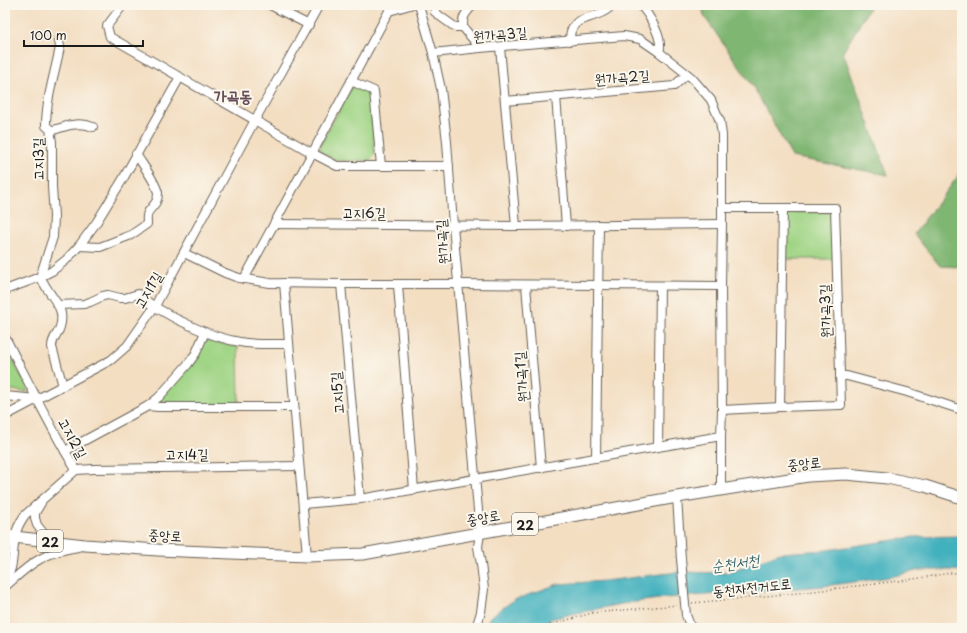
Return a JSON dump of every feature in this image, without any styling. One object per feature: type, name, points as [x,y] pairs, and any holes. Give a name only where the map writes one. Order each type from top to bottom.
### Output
[{"type":"main road","name":"중앙로","points":[[10,537],[85,545],[158,550],[307,556],[363,554],[678,497],[808,476],[846,474],[887,478],[925,486],[962,498]]},
{"type":"street","points":[[123,5],[107,26],[110,37],[337,166],[449,166]]},
{"type":"street","points":[[270,5],[309,25]]},
{"type":"street","name":"고지1길","points":[[5,416],[111,360],[127,346],[155,306],[319,5]]},
{"type":"street","points":[[244,278],[389,11],[410,5]]},
{"type":"street","name":"원가곡길","points":[[419,5],[442,89],[476,479],[480,532],[478,547],[484,589],[481,612],[476,628]]},
{"type":"street","points":[[473,5],[465,13],[462,23],[463,27],[480,48]]},
{"type":"street","points":[[570,41],[571,29],[574,25],[579,21],[595,16],[612,5]]},
{"type":"street","points":[[640,5],[648,13],[654,26],[660,43],[659,52]]},
{"type":"street","points":[[435,12],[455,27],[463,27]]},
{"type":"street","name":"원가곡3길","points":[[433,53],[624,36],[640,38],[692,78],[711,100],[720,120],[722,135],[721,490]]},
{"type":"street","name":"고지3길","points":[[40,277],[53,237],[54,216],[52,187],[52,142],[51,131],[46,126],[46,119],[51,84],[60,47],[59,41]]},
{"type":"street","points":[[500,47],[516,226]]},
{"type":"street","name":"원가곡2길","points":[[505,101],[674,86],[687,74]]},
{"type":"street","points":[[5,290],[52,271],[66,260],[79,246],[96,223],[123,179],[180,77]]},
{"type":"street","points":[[351,80],[374,91],[381,166]]},
{"type":"street","points":[[556,96],[566,226]]},
{"type":"street","points":[[51,131],[77,124],[87,125],[93,128]]},
{"type":"street","points":[[79,246],[100,247],[131,235],[147,224],[149,210],[157,201],[158,194],[153,182],[136,154]]},
{"type":"street","name":"원가곡3길","points":[[722,208],[835,208],[841,406],[722,410]]},
{"type":"street","points":[[780,407],[783,208]]},
{"type":"street","name":"고지6길","points":[[274,224],[453,226]]},
{"type":"street","points":[[453,226],[722,224]]},
{"type":"street","points":[[596,458],[599,225]]},
{"type":"street","points":[[184,253],[225,273],[239,278],[270,283],[721,286]]},
{"type":"street","points":[[40,277],[58,305],[61,319],[60,328],[52,342],[52,347],[63,386]]},
{"type":"street","points":[[284,283],[307,556]]},
{"type":"street","name":"고지5길","points":[[341,284],[360,499]]},
{"type":"street","points":[[398,285],[414,490]]},
{"type":"street","name":"원가곡1길","points":[[526,285],[541,468]]},
{"type":"street","points":[[658,447],[660,286]]},
{"type":"street","points":[[58,305],[84,304],[108,295],[125,298],[138,294],[155,306],[205,332],[222,338],[254,344],[289,344]]},
{"type":"street","points":[[65,451],[148,406],[159,397],[196,353],[205,332]]},
{"type":"street","name":"고지2길","points":[[5,337],[76,470],[25,515],[10,537],[10,575],[5,582]]},
{"type":"street","points":[[840,376],[847,376],[907,392],[962,410]]},
{"type":"street","points":[[5,396],[37,399]]},
{"type":"street","points":[[148,406],[158,408],[294,407]]},
{"type":"street","points":[[303,504],[360,499],[721,436]]},
{"type":"street","name":"고지4길","points":[[76,470],[299,466]]},
{"type":"street","points":[[45,497],[35,513],[37,525],[44,535],[85,545]]},
{"type":"street","points":[[678,497],[680,558],[686,615],[691,628]]},
{"type":"street","points":[[5,586],[38,559],[63,550],[85,545]]},
{"type":"path","name":"동천자전거도로","points":[[687,604],[907,580],[950,573],[962,573]]},
{"type":"path","points":[[547,628],[550,625],[592,613],[679,604]]},
{"type":"green space","points":[[702,5],[871,5],[843,52],[888,175],[792,157],[754,88],[704,16]]},
{"type":"green space","points":[[353,85],[367,91],[370,95],[375,155],[370,160],[338,161],[321,152],[320,145]]},
{"type":"green space","points":[[962,171],[962,267],[940,266],[914,234]]},
{"type":"green space","points":[[790,212],[828,212],[833,218],[834,259],[786,259],[785,217]]},
{"type":"green space","points":[[204,340],[238,347],[239,404],[167,405],[163,403],[161,397]]},
{"type":"green space","points":[[5,345],[27,387],[27,392],[5,389]]},
{"type":"water","points":[[962,536],[962,571],[920,570],[890,577],[824,586],[666,598],[621,604],[567,615],[551,619],[541,628],[484,628],[490,617],[514,600],[558,584],[605,581],[678,572],[726,573],[780,553],[827,550],[913,537]]},
{"type":"district","name":"가곡동","points":[[233,95]]},
{"type":"water label","name":"순천서천","points":[[735,562]]}]
